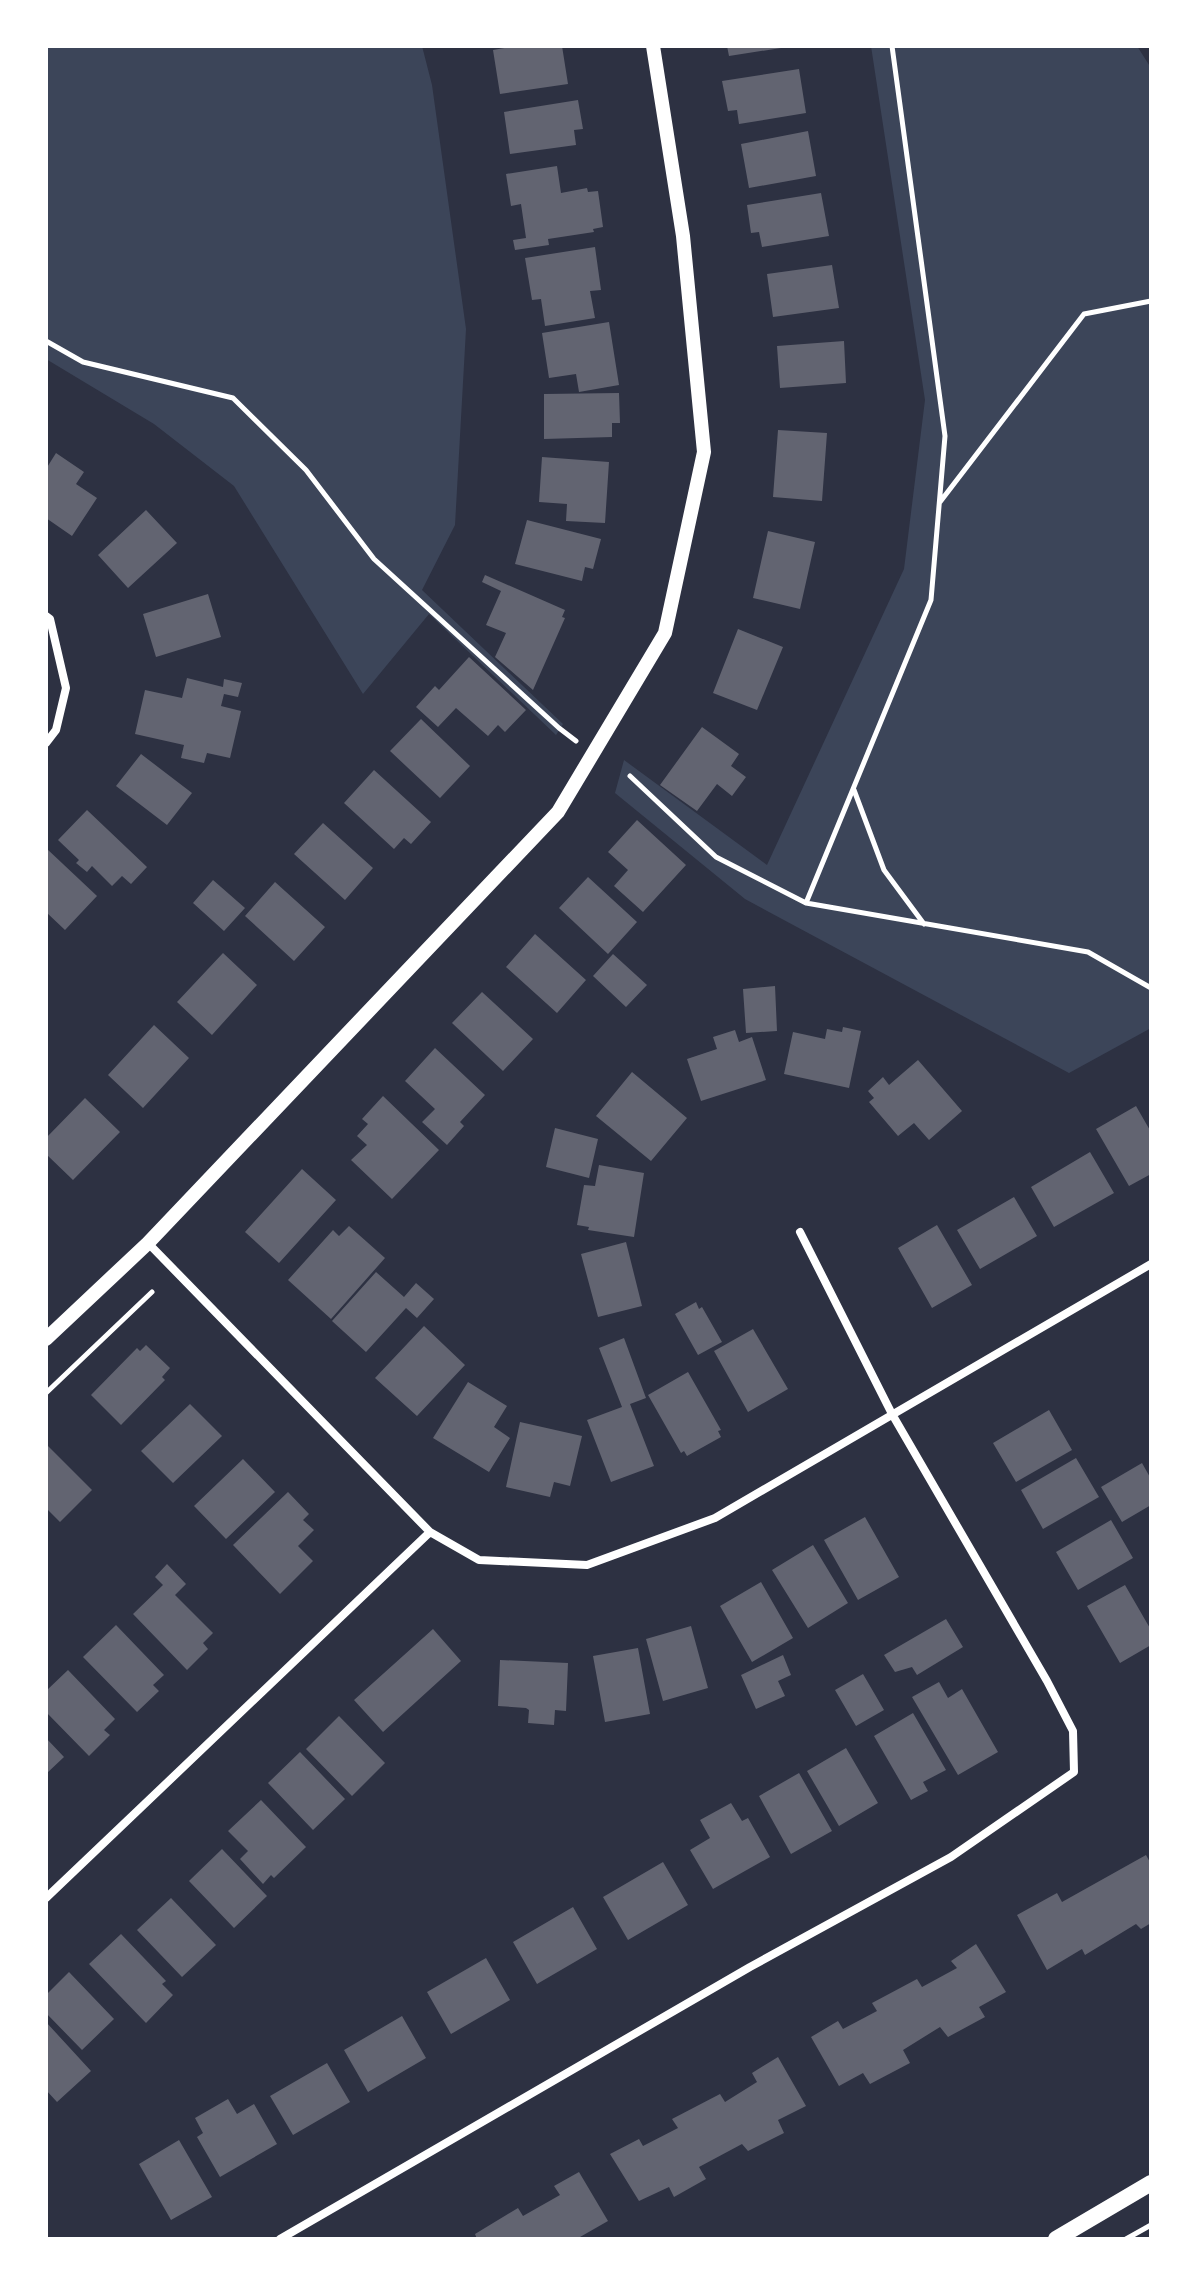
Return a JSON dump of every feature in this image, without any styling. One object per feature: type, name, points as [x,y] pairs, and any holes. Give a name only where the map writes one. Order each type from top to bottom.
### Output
[{"type":"main road","points":[[1056,2239],[1151,2183]]},
{"type":"street","points":[[46,1339],[148,1243],[558,812],[665,633],[704,452],[683,236],[653,46]]},
{"type":"street","points":[[46,616],[50,619],[66,688],[56,730],[46,743]]},
{"type":"street","points":[[280,2239],[750,1967],[951,1857],[1074,1772],[1073,1731],[892,1414],[800,1232]]},
{"type":"street","points":[[148,1243],[430,1532],[479,1560],[587,1565],[715,1518],[1151,1264]]},
{"type":"street","points":[[46,1898],[430,1532]]},
{"type":"path","points":[[806,903],[931,600],[945,436],[892,46]]},
{"type":"path","points":[[939,503],[1084,314],[1151,301]]},
{"type":"path","points":[[46,341],[83,362],[233,398],[306,470],[374,559],[559,728],[593,753]]},
{"type":"path","points":[[630,776],[716,857],[806,903],[1088,952],[1151,988]]},
{"type":"path","points":[[853,789],[884,870],[924,924]]},
{"type":"path","points":[[46,1393],[152,1292]]},
{"type":"path","points":[[1126,2239],[1151,2225]]},
{"type":"shaded area","points":[[46,46],[422,46],[432,85],[466,329],[455,525],[422,590],[563,724],[556,735],[429,614],[363,694],[234,486],[154,424],[46,359]]},
{"type":"shaded area","points":[[871,46],[1137,46],[1151,68],[1151,1028],[1069,1073],[745,899],[615,793],[624,760],[767,865],[904,569],[925,400]]},
{"type":"building","points":[[516,46],[562,46],[568,84],[500,94],[493,50]]},
{"type":"building","points":[[727,46],[781,46],[781,48],[729,56]]},
{"type":"building","points":[[799,69],[806,113],[739,124],[737,110],[728,111],[722,81]]},
{"type":"building","points":[[578,100],[583,129],[574,130],[576,145],[510,154],[504,112]]},
{"type":"building","points":[[808,131],[816,176],[749,188],[741,144]]},
{"type":"building","points":[[557,166],[561,193],[587,188],[588,192],[598,191],[603,227],[593,229],[594,232],[548,239],[549,245],[515,250],[513,240],[526,238],[521,204],[511,206],[506,174]]},
{"type":"building","points":[[821,193],[829,236],[762,247],[759,232],[751,233],[747,205]]},
{"type":"building","points":[[595,247],[601,290],[590,291],[595,318],[545,326],[541,299],[532,300],[525,258]]},
{"type":"building","points":[[832,265],[839,308],[773,317],[767,274]]},
{"type":"building","points":[[609,322],[619,385],[579,392],[576,374],[549,378],[542,333]]},
{"type":"building","points":[[844,341],[846,383],[780,388],[777,346]]},
{"type":"building","points":[[619,393],[620,423],[612,423],[612,437],[544,439],[544,394]]},
{"type":"building","points":[[778,430],[827,433],[822,501],[773,497]]},
{"type":"building","points":[[56,453],[84,472],[76,484],[97,498],[72,536],[46,518],[46,469]]},
{"type":"building","points":[[542,457],[609,462],[605,523],[566,521],[567,504],[539,502]]},
{"type":"building","points":[[146,510],[177,543],[128,588],[98,555]]},
{"type":"building","points":[[527,520],[601,539],[593,569],[585,567],[582,581],[515,564]]},
{"type":"building","points":[[768,531],[815,542],[800,609],[753,598]]},
{"type":"building","points":[[485,575],[565,610],[562,617],[565,618],[533,690],[495,657],[506,633],[486,625],[501,591],[482,582]]},
{"type":"building","points":[[208,594],[221,637],[156,657],[143,614]]},
{"type":"building","points":[[738,629],[783,647],[757,710],[713,693]]},
{"type":"building","points":[[469,657],[526,710],[505,732],[498,725],[488,736],[456,708],[438,727],[416,707],[435,686],[439,690]]},
{"type":"building","points":[[187,678],[223,687],[224,679],[242,683],[238,697],[224,694],[221,706],[241,711],[230,758],[207,753],[204,763],[181,758],[184,745],[135,734],[145,690],[182,698]]},
{"type":"building","points":[[421,719],[470,766],[440,798],[390,751]]},
{"type":"building","points":[[702,727],[739,754],[731,766],[746,777],[732,796],[717,784],[697,811],[660,785]]},
{"type":"building","points":[[141,754],[192,793],[167,825],[116,786]]},
{"type":"building","points":[[374,770],[431,822],[411,844],[404,838],[394,849],[344,803]]},
{"type":"building","points":[[87,810],[147,867],[131,884],[122,876],[112,886],[92,866],[87,872],[58,840]]},
{"type":"building","points":[[637,820],[686,865],[643,912],[614,886],[628,870],[608,852]]},
{"type":"building","points":[[323,823],[373,868],[345,900],[294,854]]},
{"type":"building","points":[[46,848],[97,896],[65,930],[46,912]]},
{"type":"building","points":[[588,877],[637,922],[608,954],[559,908]]},
{"type":"building","points":[[213,880],[245,908],[224,931],[193,903]]},
{"type":"building","points":[[275,882],[325,927],[294,961],[245,916]]},
{"type":"building","points":[[535,934],[586,980],[557,1013],[506,967]]},
{"type":"building","points":[[223,953],[257,985],[212,1035],[177,1002]]},
{"type":"building","points":[[613,954],[647,985],[626,1007],[593,976]]},
{"type":"building","points":[[775,986],[777,1031],[746,1033],[743,989]]},
{"type":"building","points":[[482,992],[533,1039],[503,1071],[452,1023]]},
{"type":"building","points":[[154,1025],[189,1058],[143,1108],[108,1075]]},
{"type":"building","points":[[843,1027],[861,1031],[849,1088],[784,1074],[793,1032],[825,1039],[827,1029],[842,1032]]},
{"type":"building","points":[[735,1030],[739,1042],[752,1037],[766,1080],[701,1101],[687,1059],[717,1049],[713,1037]]},
{"type":"building","points":[[435,1048],[485,1095],[460,1122],[464,1126],[447,1145],[422,1122],[435,1109],[405,1081]]},
{"type":"building","points":[[918,1060],[962,1111],[929,1140],[914,1123],[898,1136],[869,1102],[874,1098],[868,1091],[883,1077],[889,1085]]},
{"type":"building","points":[[632,1072],[687,1118],[651,1161],[596,1116]]},
{"type":"building","points":[[383,1096],[439,1150],[392,1199],[351,1160],[367,1145],[357,1136],[368,1124],[362,1119]]},
{"type":"building","points":[[85,1098],[120,1132],[73,1180],[46,1154],[46,1138]]},
{"type":"building","points":[[1136,1106],[1151,1132],[1151,1174],[1129,1186],[1096,1129]]},
{"type":"building","points":[[555,1128],[598,1139],[589,1178],[546,1167]]},
{"type":"building","points":[[1090,1152],[1114,1193],[1054,1227],[1031,1187]]},
{"type":"building","points":[[599,1165],[644,1173],[634,1237],[588,1230],[589,1227],[577,1225],[584,1185],[595,1186]]},
{"type":"building","points":[[302,1169],[336,1200],[279,1263],[245,1232]]},
{"type":"building","points":[[1014,1197],[1037,1236],[980,1269],[957,1230]]},
{"type":"building","points":[[937,1225],[972,1285],[932,1308],[898,1248]]},
{"type":"building","points":[[349,1226],[385,1258],[331,1319],[288,1280],[333,1230],[339,1236]]},
{"type":"building","points":[[626,1242],[642,1306],[598,1317],[581,1254]]},
{"type":"building","points":[[376,1272],[404,1297],[416,1283],[434,1299],[417,1318],[406,1308],[366,1352],[332,1321]]},
{"type":"building","points":[[696,1302],[722,1342],[698,1355],[675,1314]]},
{"type":"building","points":[[424,1326],[465,1365],[417,1416],[375,1378]]},
{"type":"building","points":[[753,1329],[788,1389],[748,1412],[714,1351]]},
{"type":"building","points":[[624,1338],[646,1398],[630,1404],[654,1466],[611,1482],[587,1420],[622,1407],[599,1348]]},
{"type":"building","points":[[146,1345],[170,1368],[162,1377],[165,1380],[121,1425],[91,1395],[137,1348],[140,1351]]},
{"type":"building","points":[[688,1372],[721,1430],[718,1431],[721,1437],[687,1456],[684,1451],[681,1453],[648,1395]]},
{"type":"building","points":[[468,1382],[507,1406],[494,1427],[510,1438],[489,1472],[433,1438]]},
{"type":"building","points":[[190,1404],[222,1436],[173,1483],[141,1451]]},
{"type":"building","points":[[1049,1410],[1072,1450],[1016,1482],[993,1443]]},
{"type":"building","points":[[520,1422],[582,1436],[570,1486],[554,1482],[550,1497],[506,1487]]},
{"type":"building","points":[[46,1444],[92,1490],[60,1522],[46,1508]]},
{"type":"building","points":[[1076,1458],[1099,1497],[1043,1529],[1021,1490]]},
{"type":"building","points":[[243,1459],[275,1492],[226,1539],[194,1506]]},
{"type":"building","points":[[1142,1463],[1151,1479],[1151,1505],[1122,1522],[1101,1487]]},
{"type":"building","points":[[288,1492],[309,1514],[303,1520],[314,1530],[298,1546],[313,1561],[280,1594],[233,1545]]},
{"type":"building","points":[[865,1517],[899,1577],[858,1600],[824,1540]]},
{"type":"building","points":[[1111,1520],[1133,1558],[1078,1590],[1056,1552]]},
{"type":"building","points":[[813,1545],[848,1603],[808,1628],[772,1570]]},
{"type":"building","points":[[167,1564],[186,1584],[175,1595],[213,1633],[203,1643],[208,1649],[187,1670],[133,1614],[163,1585],[155,1577]]},
{"type":"building","points":[[761,1582],[793,1638],[752,1662],[720,1606]]},
{"type":"building","points":[[1125,1585],[1151,1630],[1151,1645],[1120,1663],[1087,1606]]},
{"type":"building","points":[[946,1619],[963,1647],[917,1675],[912,1667],[895,1672],[884,1655]]},
{"type":"building","points":[[116,1625],[164,1675],[153,1685],[159,1691],[137,1712],[83,1657]]},
{"type":"building","points":[[691,1626],[708,1688],[663,1701],[646,1639]]},
{"type":"building","points":[[433,1629],[461,1661],[383,1732],[354,1700]]},
{"type":"building","points":[[638,1648],[650,1714],[605,1722],[593,1656]]},
{"type":"building","points":[[783,1655],[791,1675],[778,1681],[785,1696],[756,1709],[741,1675]]},
{"type":"building","points":[[500,1660],[568,1663],[566,1711],[555,1710],[554,1725],[528,1723],[529,1710],[526,1708],[498,1706]]},
{"type":"building","points":[[68,1670],[115,1719],[104,1730],[110,1735],[89,1756],[46,1712],[46,1691]]},
{"type":"building","points":[[863,1674],[884,1710],[856,1726],[835,1690]]},
{"type":"building","points":[[939,1682],[948,1698],[962,1689],[998,1752],[958,1775],[912,1697]]},
{"type":"building","points":[[913,1713],[946,1770],[923,1782],[928,1791],[911,1800],[874,1736]]},
{"type":"building","points":[[339,1716],[385,1763],[352,1796],[306,1749]]},
{"type":"building","points":[[46,1738],[64,1757],[46,1774]]},
{"type":"building","points":[[846,1748],[878,1803],[839,1826],[807,1771]]},
{"type":"building","points":[[300,1752],[345,1799],[313,1830],[268,1783]]},
{"type":"building","points":[[799,1773],[832,1831],[791,1854],[759,1796]]},
{"type":"building","points":[[261,1800],[306,1847],[274,1878],[271,1875],[263,1884],[240,1859],[248,1851],[228,1831]]},
{"type":"building","points":[[731,1803],[742,1821],[748,1818],[770,1857],[713,1889],[690,1850],[710,1838],[700,1820]]},
{"type":"building","points":[[222,1849],[267,1896],[234,1928],[189,1881]]},
{"type":"building","points":[[1146,1855],[1151,1864],[1151,1923],[1141,1929],[1136,1924],[1085,1955],[1082,1949],[1047,1970],[1017,1915],[1057,1893],[1062,1902]]},
{"type":"building","points":[[663,1862],[688,1905],[628,1940],[603,1897]]},
{"type":"building","points":[[171,1898],[216,1945],[182,1977],[137,1930]]},
{"type":"building","points":[[573,1907],[597,1949],[537,1984],[513,1942]]},
{"type":"building","points":[[121,1934],[166,1981],[162,1984],[173,1995],[146,2023],[89,1964]]},
{"type":"building","points":[[976,1944],[1006,1992],[979,2007],[985,2017],[948,2037],[940,2027],[903,2050],[910,2063],[870,2084],[863,2073],[839,2086],[811,2037],[838,2021],[843,2029],[877,2011],[872,2003],[917,1979],[922,1987],[957,1968],[951,1961]]},
{"type":"building","points":[[486,1958],[510,2000],[451,2034],[427,1992]]},
{"type":"building","points":[[69,1972],[114,2019],[82,2050],[46,2013],[46,1995]]},
{"type":"building","points":[[402,2016],[426,2058],[368,2092],[344,2050]]},
{"type":"building","points":[[46,2022],[91,2071],[57,2102],[46,2090]]},
{"type":"building","points":[[778,2057],[806,2106],[778,2120],[784,2133],[748,2151],[742,2144],[699,2167],[706,2179],[674,2197],[669,2187],[639,2201],[610,2154],[639,2139],[643,2146],[678,2128],[672,2119],[720,2094],[725,2102],[757,2082],[752,2073]]},
{"type":"building","points":[[327,2063],[350,2102],[293,2135],[270,2096]]},
{"type":"building","points":[[228,2099],[237,2114],[254,2104],[277,2144],[220,2177],[197,2137],[203,2133],[195,2118]]},
{"type":"building","points":[[179,2140],[212,2197],[171,2220],[139,2164]]},
{"type":"building","points":[[579,2172],[608,2221],[581,2239],[477,2239],[475,2234],[518,2208],[523,2216],[560,2195],[554,2186]]}]
